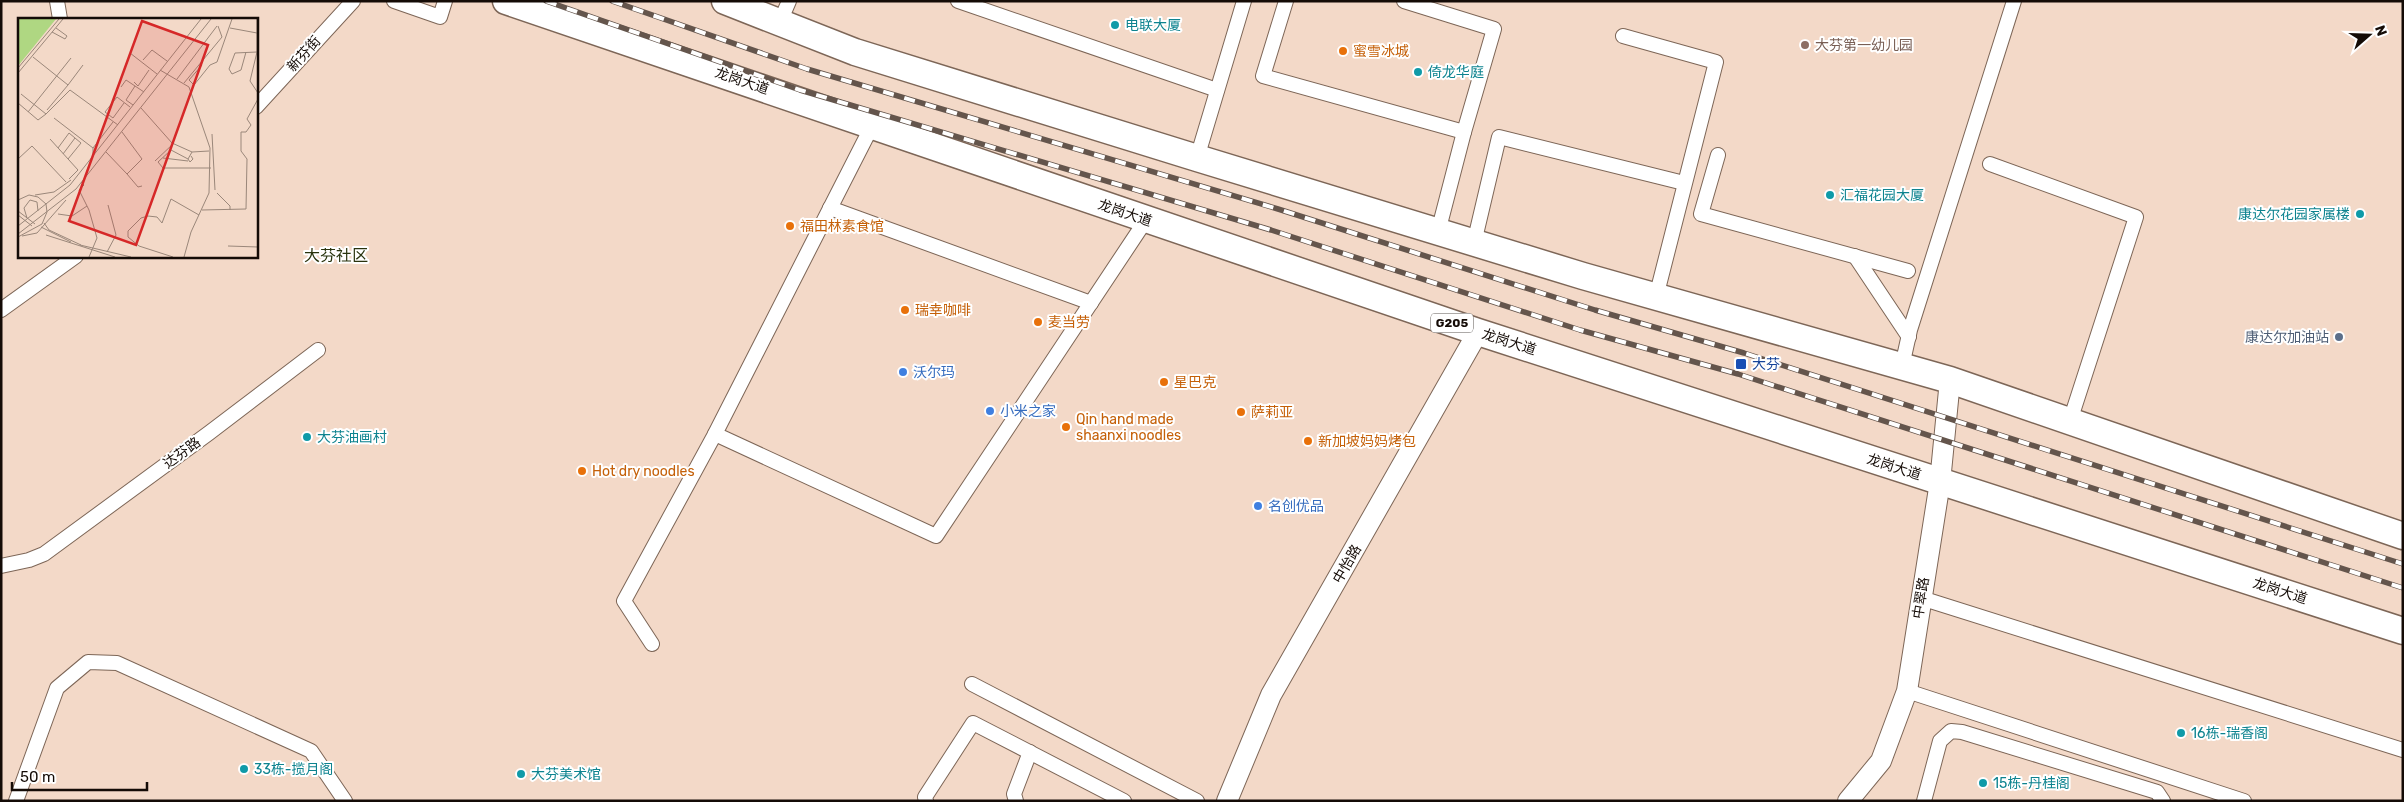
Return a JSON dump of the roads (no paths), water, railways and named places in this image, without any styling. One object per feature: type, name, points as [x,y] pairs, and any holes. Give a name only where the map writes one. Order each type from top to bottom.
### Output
[{"type":"highway","name":"龙岗大道","points":[[506,1],[1478,332],[2403,631]]},
{"type":"highway","points":[[725,1],[784,12],[854,52],[1474,243],[1656,297],[1950,380],[2403,536]]},
{"type":"street","points":[[57,1],[60,18]]},
{"type":"street","name":"新芬街","points":[[258,105],[353,1]]},
{"type":"street","points":[[394,1],[440,17],[445,1]]},
{"type":"street","points":[[958,1],[1217,90]]},
{"type":"street","points":[[1197,158],[1244,1]]},
{"type":"street","points":[[1286,1],[1263,76],[1464,132]]},
{"type":"street","points":[[1404,1],[1494,29],[1464,132],[1438,232]]},
{"type":"street","points":[[1902,366],[1909,337],[2014,1]]},
{"type":"street","points":[[1623,36],[1716,62],[1656,297]]},
{"type":"street","points":[[652,644],[624,601],[715,434],[872,126]]},
{"type":"street","points":[[1474,243],[1499,137],[1684,183]]},
{"type":"street","points":[[1718,155],[1701,214],[1908,271]]},
{"type":"street","points":[[1990,164],[2136,217],[2070,422]]},
{"type":"street","points":[[830,208],[1091,303]]},
{"type":"street","points":[[715,434],[936,536],[1146,220]]},
{"type":"street","points":[[1855,256],[1909,337]]},
{"type":"street","points":[[1,310],[73,258]]},
{"type":"street","name":"中怡路","points":[[1227,801],[1271,695],[1478,332]]},
{"type":"street","name":"达芬路","points":[[1,566],[29,560],[44,554],[318,350]]},
{"type":"street","name":"中翠路","points":[[1848,801],[1881,761],[1907,691],[1940,482],[1950,380]]},
{"type":"street","points":[[1921,598],[2403,750]]},
{"type":"street","points":[[16,801],[57,688],[88,662],[117,663],[310,750],[345,801]]},
{"type":"street","points":[[972,684],[1197,801]]},
{"type":"street","points":[[1907,691],[2244,801]]},
{"type":"street","points":[[926,801],[925,797],[973,723],[1124,801]]},
{"type":"street","points":[[1924,801],[1940,741],[1951,731],[1962,732],[2156,792],[2164,801]]},
{"type":"street","points":[[1016,801],[1014,794],[1030,752]]},
{"type":"railway","points":[[546,1],[800,90],[1271,230],[1580,330],[1738,374],[2403,588]]},
{"type":"railway","points":[[612,1],[807,69],[1278,209],[1595,310],[1744,353],[2403,564]]},
{"type":"place","name":"电联大厦","points":[[1115,25]]},
{"type":"place","name":"大芬第一幼儿园","points":[[1805,45]]},
{"type":"place","name":"蜜雪冰城","points":[[1343,51]]},
{"type":"place","name":"倚龙华庭","points":[[1418,72]]},
{"type":"place","name":"汇福花园大厦","points":[[1830,195]]},
{"type":"place","name":"康达尔花园家属楼","points":[[2360,214]]},
{"type":"place","name":"福田林素食馆","points":[[790,226]]},
{"type":"place","name":"瑞幸咖啡","points":[[905,310]]},
{"type":"place","name":"麦当劳","points":[[1038,322]]},
{"type":"place","name":"康达尔加油站","points":[[2339,337]]},
{"type":"place","name":"大芬","points":[[1741,364]]},
{"type":"place","name":"沃尔玛","points":[[903,372]]},
{"type":"place","name":"星巴克","points":[[1164,382]]},
{"type":"place","name":"小米之家","points":[[990,411]]},
{"type":"place","name":"萨莉亚","points":[[1241,412]]},
{"type":"place","name":"Qin hand made shaanxi noodles","points":[[1066,427]]},
{"type":"place","name":"大芬油画村","points":[[307,437]]},
{"type":"place","name":"新加坡妈妈烤包","points":[[1308,441]]},
{"type":"place","name":"Hot dry noodles","points":[[582,471]]},
{"type":"place","name":"名创优品","points":[[1258,506]]},
{"type":"place","name":"16栋-瑞香阁","points":[[2181,733]]},
{"type":"place","name":"33栋-揽月阁","points":[[244,769]]},
{"type":"place","name":"大芬美术馆","points":[[521,774]]},
{"type":"place","name":"15栋-丹桂阁","points":[[1983,783]]},
{"type":"district","name":"大芬社区","points":[[336,255]]}]
